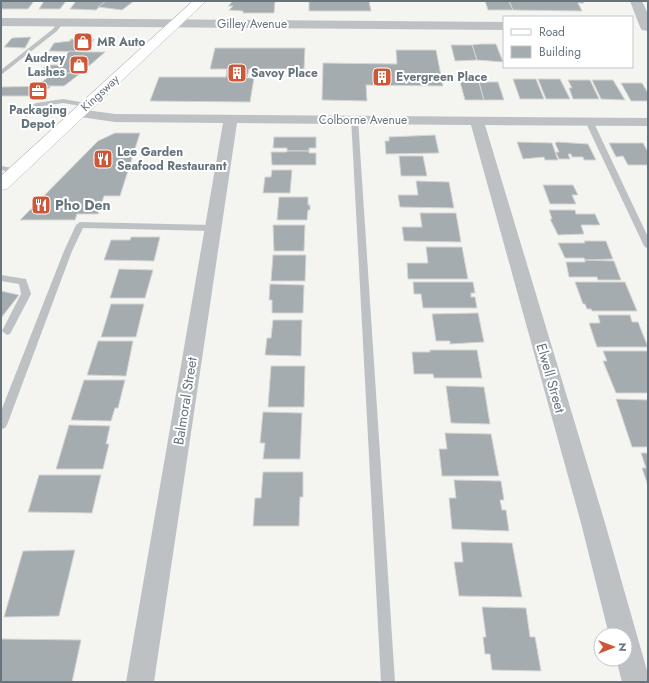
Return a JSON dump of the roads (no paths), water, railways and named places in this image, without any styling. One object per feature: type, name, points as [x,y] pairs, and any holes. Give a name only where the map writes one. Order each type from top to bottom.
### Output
[{"type":"main road","name":"Kingsway","points":[[1,185],[9,170],[82,109],[200,1]]},
{"type":"street","points":[[633,27],[648,27],[636,1]]},
{"type":"street","name":"Gilley Avenue","points":[[1,22],[503,26]]},
{"type":"street","name":"Colborne Avenue","points":[[82,109],[105,118],[648,122]]},
{"type":"street","name":"Balmoral Street","points":[[140,682],[212,228],[231,119]]},
{"type":"street","name":"Elwell Street","points":[[477,121],[593,523],[621,627]]},
{"type":"street","points":[[632,667],[636,682]]},
{"type":"lane","points":[[1,73],[55,30],[61,22]]},
{"type":"lane","points":[[36,105],[63,101],[82,109]]},
{"type":"lane","points":[[354,119],[388,682]]},
{"type":"lane","points":[[589,121],[648,246]]},
{"type":"lane","points":[[1,425],[68,251],[80,225],[212,228]]},
{"type":"lane","points":[[1,278],[23,281],[26,294],[7,331]]},
{"type":"place","name":"MR Auto","points":[[83,42]]},
{"type":"place","name":"Audrey Lashes","points":[[79,65]]},
{"type":"place","name":"Savoy Place","points":[[237,73]]},
{"type":"place","name":"Evergreen Place","points":[[382,77]]},
{"type":"place","name":"Packaging Depot","points":[[38,91]]},
{"type":"place","name":"Lee Garden Seafood Restaurant","points":[[103,159]]},
{"type":"place","name":"Pho Den","points":[[41,205]]}]
